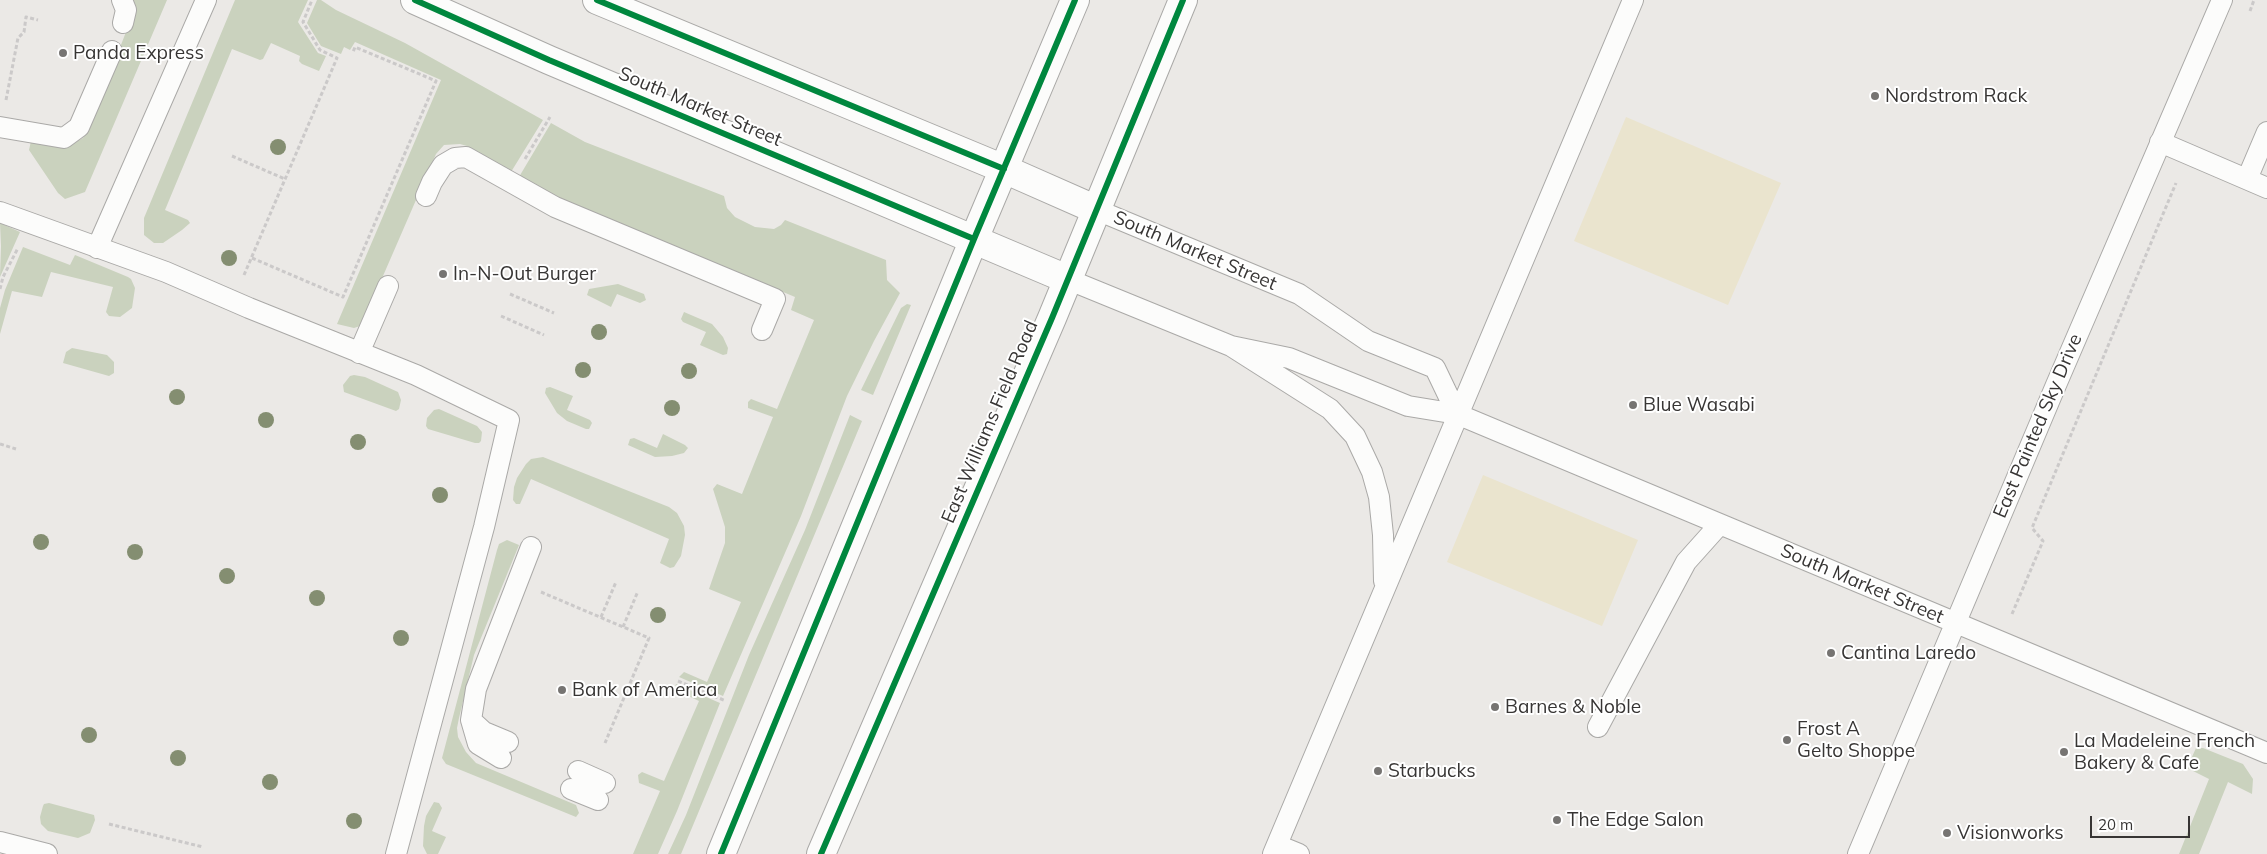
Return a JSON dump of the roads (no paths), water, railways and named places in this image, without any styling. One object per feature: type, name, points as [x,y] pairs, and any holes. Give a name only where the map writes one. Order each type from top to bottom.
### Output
[{"type":"main road","name":"South Market Street","points":[[415,0],[550,60],[1067,279]]},
{"type":"main road","name":"South Market Street","points":[[597,0],[1004,169],[1097,210]]},
{"type":"main road","points":[[723,851],[974,239],[1075,0]]},
{"type":"main road","name":"East Williams Field Road","points":[[821,854],[1097,210],[1183,0]]},
{"type":"lane","points":[[122,0],[126,10],[123,23]]},
{"type":"lane","points":[[97,248],[206,0]]},
{"type":"lane","points":[[1299,854],[1275,849],[1632,0]]},
{"type":"lane","name":"East Painted Sky Drive","points":[[1858,854],[2220,2]]},
{"type":"lane","points":[[0,127],[64,138],[79,127],[112,51]]},
{"type":"lane","points":[[2247,180],[2267,132]]},
{"type":"lane","points":[[2160,142],[2267,188]]},
{"type":"lane","points":[[426,196],[443,165],[455,158],[466,156],[555,207],[775,299],[762,330]]},
{"type":"lane","name":"South Market Street","points":[[1097,210],[1299,294],[1368,341],[1435,368],[1457,414]]},
{"type":"lane","points":[[0,212],[166,272],[233,302],[416,375],[509,420],[484,528],[396,854]]},
{"type":"lane","name":"South Market Street","points":[[1067,279],[1230,346],[1330,409],[1355,436],[1372,472],[1379,497],[1383,535],[1384,591]]},
{"type":"lane","points":[[359,353],[388,286]]},
{"type":"lane","name":"South Market Street","points":[[1230,346],[1289,358],[1408,406],[1457,414],[2267,753]]},
{"type":"lane","points":[[1598,726],[1686,562],[1720,524]]},
{"type":"lane","points":[[505,750],[478,744],[471,720],[476,689],[531,547]]},
{"type":"lane","points":[[575,780],[602,791]]},
{"type":"lane","points":[[0,842],[46,854]]},
{"type":"place","name":"Panda Express","points":[[63,53]]},
{"type":"place","name":"Nordstrom Rack","points":[[1875,96]]},
{"type":"place","name":"In-N-Out Burger","points":[[443,274]]},
{"type":"place","name":"Blue Wasabi","points":[[1633,405]]},
{"type":"place","name":"Cantina Laredo","points":[[1831,653]]},
{"type":"place","name":"Bank of America","points":[[562,690]]},
{"type":"place","name":"Barnes & Noble","points":[[1495,707]]},
{"type":"place","name":"Frost A Gelto Shoppe","points":[[1787,740]]},
{"type":"place","name":"La Madeleine French Bakery & Cafe","points":[[2064,752]]},
{"type":"place","name":"Starbucks","points":[[1378,771]]},
{"type":"place","name":"The Edge Salon","points":[[1557,820]]},
{"type":"place","name":"Visionworks","points":[[1947,833]]}]
